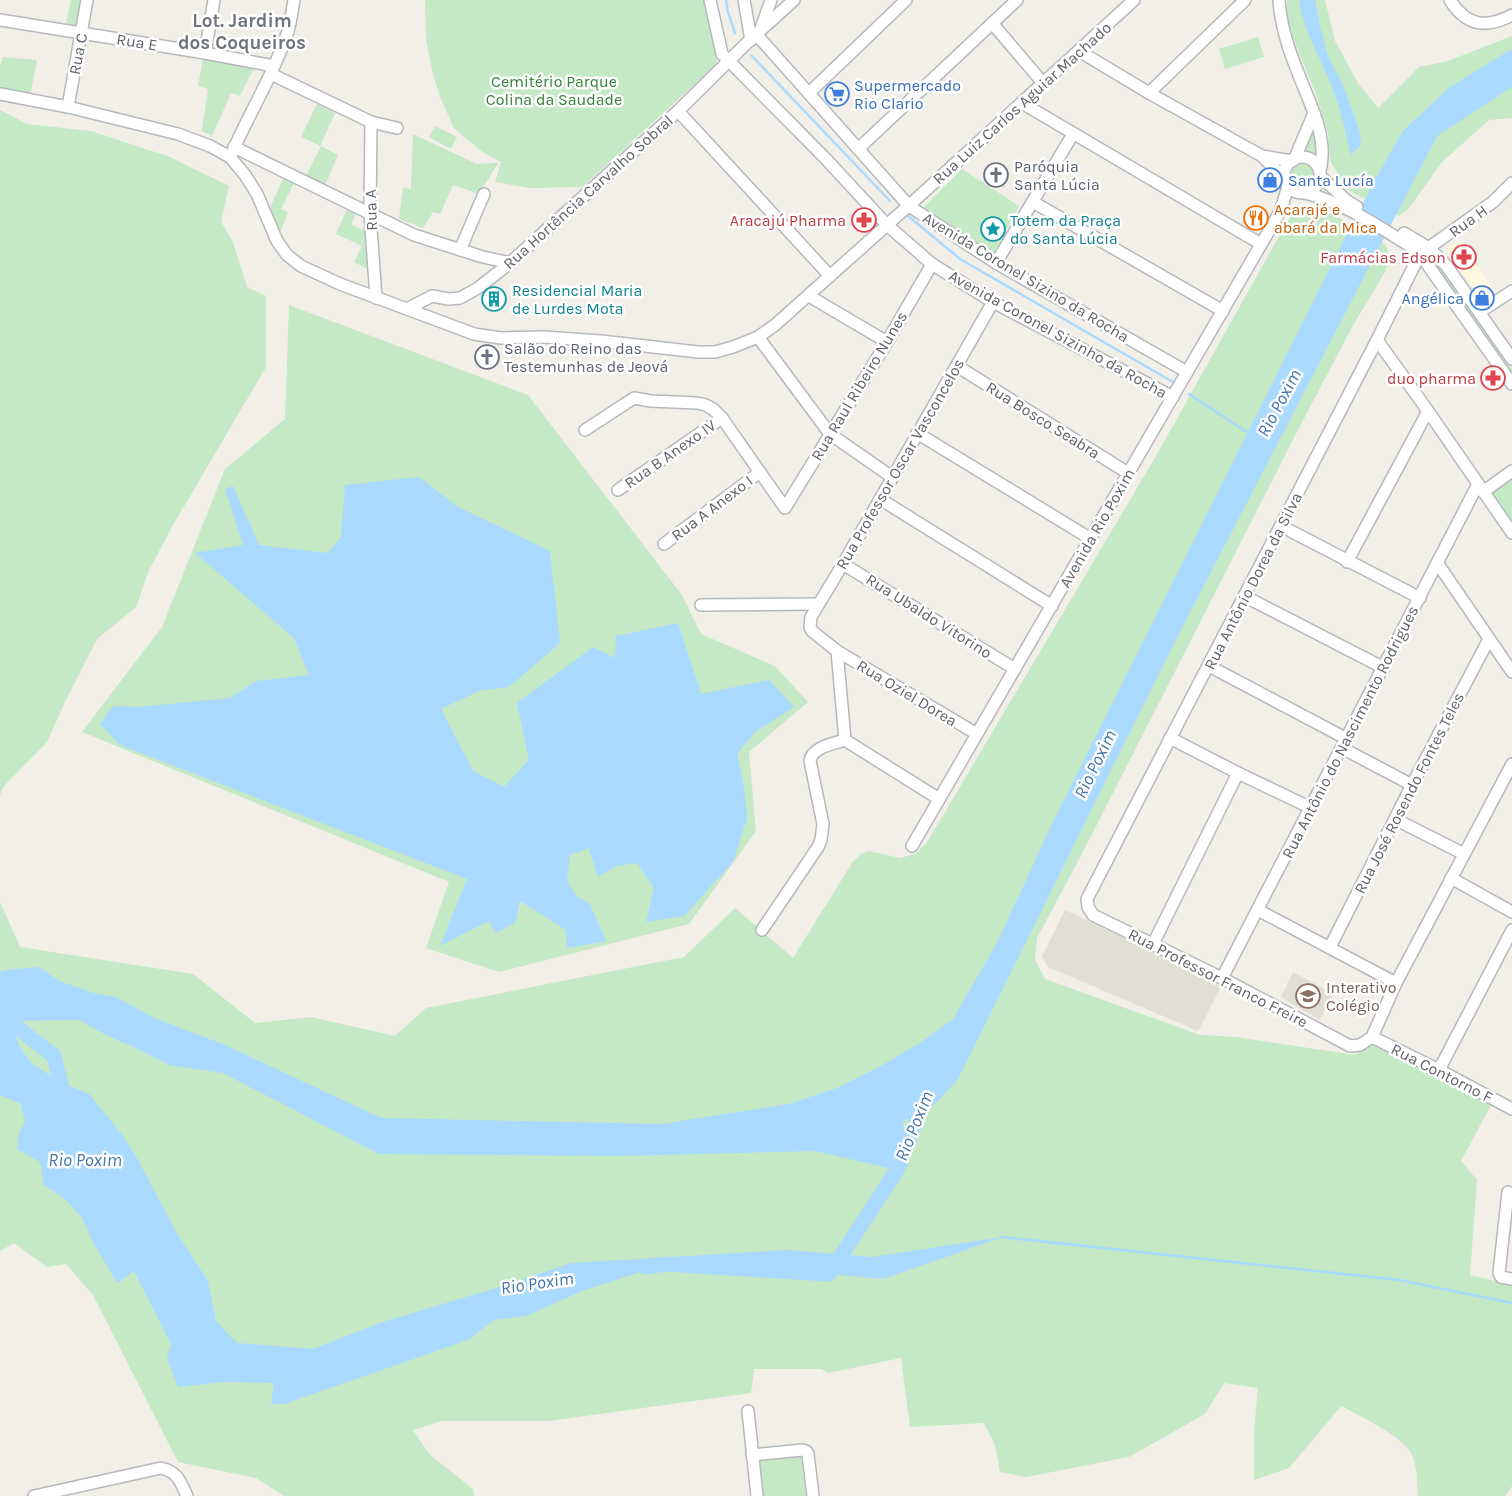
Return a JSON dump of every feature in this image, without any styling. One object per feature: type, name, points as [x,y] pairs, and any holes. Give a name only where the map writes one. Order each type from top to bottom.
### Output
[{"type":"street","name":"Rua C","points":[[68,107],[88,0]]},
{"type":"street","points":[[205,53],[214,0]]},
{"type":"street","points":[[232,152],[272,70],[287,34],[294,0]]},
{"type":"street","name":"Avenida Coronel Sizinho da Rocha","points":[[710,0],[722,54],[818,151],[887,225],[932,264],[993,302],[1173,397]]},
{"type":"street","points":[[744,0],[756,35]]},
{"type":"street","points":[[756,35],[771,0]]},
{"type":"street","points":[[756,35],[794,0]]},
{"type":"street","points":[[809,93],[906,0]]},
{"type":"street","points":[[858,149],[1017,0]]},
{"type":"street","name":"Rua Luiz Carlos Aguiar Machado","points":[[758,337],[775,326],[809,296],[1134,0]]},
{"type":"street","points":[[1149,93],[1246,0]]},
{"type":"street","points":[[1270,0],[1280,14]]},
{"type":"street","points":[[1279,0],[1280,14],[1289,48],[1314,113],[1321,141],[1320,181],[1314,189],[1304,193]]},
{"type":"street","points":[[1450,0],[1463,16],[1470,21],[1478,23],[1490,24],[1512,15]]},
{"type":"street","name":"Rua E","points":[[0,20],[205,53],[272,70],[370,122],[397,128]]},
{"type":"street","points":[[992,24],[1043,83]]},
{"type":"street","name":"Rua Hortência Carvalho Sobral","points":[[407,309],[432,296],[450,299],[460,298],[478,288],[510,263],[678,111],[756,35]]},
{"type":"street","name":"Avenida Coronel Sizino da Rocha","points":[[756,35],[909,206],[996,263],[1187,372]]},
{"type":"street","points":[[1079,51],[1149,93],[1262,156],[1292,190],[1345,204],[1446,265],[1512,359]]},
{"type":"street","points":[[0,94],[68,107],[178,134],[287,172],[414,235],[460,250],[510,263]]},
{"type":"street","points":[[1022,103],[1261,244]]},
{"type":"street","points":[[678,111],[830,276]]},
{"type":"street","points":[[1286,182],[1286,169],[1293,160],[1314,113]]},
{"type":"street","name":"Rua A","points":[[370,122],[370,214],[376,298]]},
{"type":"street","points":[[996,263],[1074,134]]},
{"type":"street","points":[[232,152],[257,194],[277,241],[287,256],[301,266],[340,284],[474,334],[501,338],[543,337],[601,341],[698,352],[715,352],[758,337],[830,434],[892,477]]},
{"type":"street","points":[[1262,156],[1293,160],[1299,158],[1310,159],[1318,166],[1320,173],[1345,204]]},
{"type":"street","name":"Avenida Rio Poxim","points":[[912,846],[1281,210],[1286,182]]},
{"type":"street","name":"Rua H","points":[[1425,251],[1493,202],[1512,183]]},
{"type":"street","name":"Avenida Rio Poxim","points":[[1281,210],[1304,193]]},
{"type":"street","points":[[460,250],[484,194]]},
{"type":"street","points":[[1033,202],[1223,311]]},
{"type":"street","points":[[1425,251],[1512,384]]},
{"type":"street","name":"Rua Antônio Dorea da Silva","points":[[1088,907],[1088,899],[1170,738],[1425,251]]},
{"type":"street","name":"Rua Raul Ribeiro Nunes","points":[[760,472],[785,508],[887,342],[932,264]]},
{"type":"street","points":[[1480,312],[1512,292]]},
{"type":"street","points":[[809,296],[887,342]]},
{"type":"street","name":"Rua Professor Oscar Vasconcelos","points":[[810,627],[811,617],[818,604],[843,564],[993,302]]},
{"type":"street","points":[[1377,340],[1512,533]]},
{"type":"street","name":"Rua Bosco Seabra","points":[[957,366],[1128,473]]},
{"type":"street","points":[[585,430],[634,398],[706,405],[722,418],[760,472]]},
{"type":"street","points":[[1347,562],[1428,411]]},
{"type":"street","name":"Rua B Anexo IV","points":[[618,490],[722,418]]},
{"type":"street","points":[[917,433],[1090,538]]},
{"type":"street","points":[[1481,488],[1512,471]]},
{"type":"street","name":"Rua A Anexo I","points":[[664,544],[760,472]]},
{"type":"street","name":"Rua Antônio do Nascimento Rodrigues","points":[[1222,978],[1420,598],[1481,488]]},
{"type":"street","points":[[880,500],[1052,606]]},
{"type":"street","points":[[1281,526],[1347,562],[1420,598]]},
{"type":"street","name":"Rua Ubaldo Vitorino","points":[[843,564],[1015,669]]},
{"type":"street","points":[[1438,564],[1512,672]]},
{"type":"street","points":[[1244,596],[1384,668]]},
{"type":"street","points":[[701,606],[818,604]]},
{"type":"street","name":"Rua Oziel Dorea","points":[[810,627],[812,631],[836,651],[977,734]]},
{"type":"street","name":"Rua José Rosendo Fontes Teles","points":[[1330,948],[1488,638]]},
{"type":"street","points":[[836,651],[845,740]]},
{"type":"street","points":[[1209,666],[1344,743],[1412,785]]},
{"type":"street","points":[[1170,738],[1311,808]]},
{"type":"street","points":[[845,740],[939,799]]},
{"type":"street","points":[[762,930],[821,840],[824,824],[810,762],[811,757],[815,751],[845,740]]},
{"type":"street","points":[[1372,1037],[1396,983],[1512,764]]},
{"type":"street","points":[[1153,944],[1238,773]]},
{"type":"street","points":[[1395,818],[1464,854]]},
{"type":"street","points":[[1451,878],[1512,912]]},
{"type":"street","name":"Rua Professor Franco Freire","points":[[1088,907],[1093,915],[1222,978],[1350,1046],[1360,1045],[1372,1037]]},
{"type":"street","points":[[1258,910],[1396,983]]},
{"type":"street","points":[[1439,1070],[1511,932]]},
{"type":"street","name":"Rua Contorno F","points":[[1372,1037],[1511,1106]]},
{"type":"street","points":[[1508,1192],[1499,1270],[1503,1278],[1512,1279]]},
{"type":"street","points":[[748,1411],[756,1496]]},
{"type":"street","points":[[752,1455],[806,1451],[808,1454],[813,1496]]},
{"type":"street","points":[[34,1496],[161,1468],[176,1474],[187,1496]]},
{"type":"shaded area","points":[[1460,239],[1497,294],[1483,303],[1446,249]]},
{"type":"shaded area","points":[[1065,910],[1222,985],[1198,1031],[1048,967],[1042,957]]},
{"type":"shaded area","name":"Interativo Colégio","points":[[1293,972],[1334,994],[1320,1020],[1281,997]]},
{"type":"green space","points":[[71,0],[82,0],[77,27],[66,23]]},
{"type":"green space","name":"Cemitério Parque Colina da Saudade","points":[[425,0],[706,0],[717,64],[582,187],[530,188],[495,182],[501,162],[481,151],[454,128],[440,97],[426,39]]},
{"type":"green space","points":[[1287,0],[1325,0],[1335,41],[1358,83],[1378,108],[1419,67],[1448,61],[1512,36],[1512,118],[1489,120],[1442,162],[1409,208],[1399,216],[1346,189],[1330,160],[1328,134],[1317,97],[1287,23]]},
{"type":"green space","points":[[1258,37],[1264,57],[1225,69],[1219,49]]},
{"type":"green space","points":[[3,57],[37,60],[31,92],[0,89],[0,67]]},
{"type":"green space","points":[[203,59],[254,68],[240,96],[231,93],[212,136],[202,131],[208,89],[198,86]]},
{"type":"green space","points":[[317,104],[335,113],[320,146],[301,137]]},
{"type":"green space","points":[[0,110],[27,124],[91,131],[170,157],[229,186],[221,222],[233,242],[247,287],[266,296],[266,367],[173,525],[149,570],[136,607],[97,639],[47,742],[4,786],[0,795]]},
{"type":"green space","points":[[1312,122],[1317,128],[1318,156],[1302,151]]},
{"type":"green space","points":[[435,126],[457,137],[451,149],[429,137]]},
{"type":"green space","points":[[413,134],[477,164],[498,163],[479,194],[453,185],[440,214],[433,212],[423,228],[399,219],[403,188],[411,189]]},
{"type":"green space","points":[[321,146],[338,155],[324,188],[304,180]]},
{"type":"green space","points":[[1302,161],[1313,165],[1317,176],[1313,187],[1302,191],[1291,187],[1287,176],[1291,165]]},
{"type":"green space","points":[[962,169],[1019,206],[993,254],[941,221],[924,207]]},
{"type":"green space","points":[[283,179],[294,183],[281,209],[288,212],[279,236],[270,208]]},
{"type":"green space","points":[[1312,206],[1379,238],[1386,246],[1389,262],[1352,327],[1298,430],[1084,850],[1037,938],[1035,960],[1045,979],[1200,1035],[1236,1037],[1355,1055],[1372,1041],[1491,1105],[1461,1161],[1477,1180],[1470,1275],[1512,1285],[1512,1486],[1505,1496],[1418,1496],[1416,1466],[1412,1455],[1404,1444],[1388,1432],[1341,1406],[1289,1468],[1254,1480],[1254,1432],[1258,1388],[1224,1383],[1205,1414],[1129,1457],[1026,1477],[1000,1472],[995,1445],[984,1423],[910,1427],[901,1358],[828,1373],[821,1369],[754,1369],[751,1393],[549,1421],[442,1421],[413,1430],[429,1454],[473,1489],[474,1496],[284,1496],[256,1478],[178,1462],[93,1295],[66,1264],[47,1267],[14,1243],[0,1251],[0,902],[20,947],[193,974],[255,1023],[311,1017],[395,1036],[426,1008],[684,957],[735,908],[793,958],[852,863],[861,854],[869,851],[900,858],[915,854],[926,844],[1156,456],[1287,222],[1293,214]]},
{"type":"green space","points":[[348,207],[356,213],[351,225],[368,232],[369,270],[354,262],[362,246],[336,234]]},
{"type":"green space","points":[[1436,261],[1512,369],[1512,379],[1432,264]]},
{"type":"green space","points":[[289,305],[528,395],[682,595],[701,634],[775,666],[808,702],[749,752],[756,831],[689,924],[499,972],[426,948],[449,882],[82,732],[162,627],[225,469],[285,419]]},
{"type":"green space","points":[[1512,475],[1512,524],[1489,492]]},
{"type":"green space","points":[[801,1455],[806,1496],[761,1496],[758,1460]]},
{"type":"water","points":[[1299,0],[1315,0],[1328,56],[1343,85],[1360,133],[1361,145],[1351,155],[1337,102],[1305,25]]},
{"type":"water","name":"Rio Poxim","points":[[1512,49],[1512,87],[1437,136],[1172,647],[958,1079],[934,1105],[902,1122],[909,1141],[897,1170],[815,1151],[621,1156],[379,1154],[223,1073],[169,1065],[79,1020],[10,1021],[19,1046],[31,1063],[62,1083],[89,1094],[123,1136],[138,1160],[176,1232],[208,1281],[216,1321],[237,1343],[313,1349],[383,1322],[503,1286],[571,1263],[788,1250],[872,1257],[1003,1237],[883,1279],[762,1268],[665,1264],[582,1291],[526,1316],[494,1320],[468,1340],[284,1404],[271,1404],[274,1383],[223,1382],[178,1387],[167,1358],[171,1344],[134,1271],[117,1283],[93,1242],[83,1219],[66,1200],[44,1185],[40,1162],[17,1149],[19,1133],[25,1122],[21,1104],[0,1095],[0,972],[39,967],[59,981],[94,993],[116,997],[154,1018],[225,1045],[381,1118],[661,1124],[789,1104],[837,1088],[881,1066],[920,1043],[953,1019],[997,943],[1052,824],[1350,228],[1403,131],[1450,87]]},
{"type":"water","points":[[419,477],[458,507],[550,551],[560,643],[509,687],[479,691],[441,709],[473,771],[504,787],[529,760],[517,703],[593,647],[615,658],[616,636],[678,623],[701,694],[769,680],[794,707],[755,732],[737,754],[744,787],[747,818],[733,862],[684,916],[646,922],[654,888],[637,863],[616,866],[598,877],[589,848],[570,855],[567,881],[577,897],[590,904],[606,941],[567,948],[566,930],[520,901],[515,923],[496,933],[488,921],[440,946],[467,879],[120,745],[100,724],[113,706],[138,707],[230,698],[256,681],[309,675],[294,638],[195,553],[243,545],[225,489],[233,486],[259,545],[328,553],[341,537],[345,485]]},
{"type":"waterway","points":[[726,0],[735,33]]},
{"type":"waterway","points":[[751,55],[890,201]]},
{"type":"waterway","points":[[907,215],[960,259],[1173,382]]},
{"type":"waterway","points":[[1189,394],[1250,434]]},
{"type":"waterway","name":"Rio Poxim","points":[[0,1016],[54,1056],[65,1101]]},
{"type":"waterway","name":"Rio Poxim","points":[[645,1267],[665,1264],[829,1274],[897,1170],[927,1095]]},
{"type":"waterway","points":[[1001,1237],[1399,1280],[1512,1303]]},
{"type":"place","name":"Supermercado Rio Clario","points":[[837,94]]},
{"type":"place","name":"Paróquia Santa Lúcia","points":[[996,175]]},
{"type":"place","name":"Santa Lucía","points":[[1270,180]]},
{"type":"place","name":"Acarajé e abará da Mica","points":[[1256,218]]},
{"type":"place","name":"Aracajú Pharma","points":[[864,220]]},
{"type":"place","name":"Totem da Praça do Santa Lúcia","points":[[993,229]]},
{"type":"place","name":"Farmácias Edson","points":[[1464,257]]},
{"type":"place","name":"Angélica","points":[[1482,298]]},
{"type":"place","name":"Residencial Maria de Lurdes Mota","points":[[494,299]]},
{"type":"place","name":"Salão do Reino das Testemunhas de Jeová","points":[[487,357]]},
{"type":"place","name":"duo pharma","points":[[1493,378]]},
{"type":"place","name":"Interativo Colégio","points":[[1308,996]]},
{"type":"district","name":"Lot. Jardim dos Coqueiros","points":[[242,32]]}]
